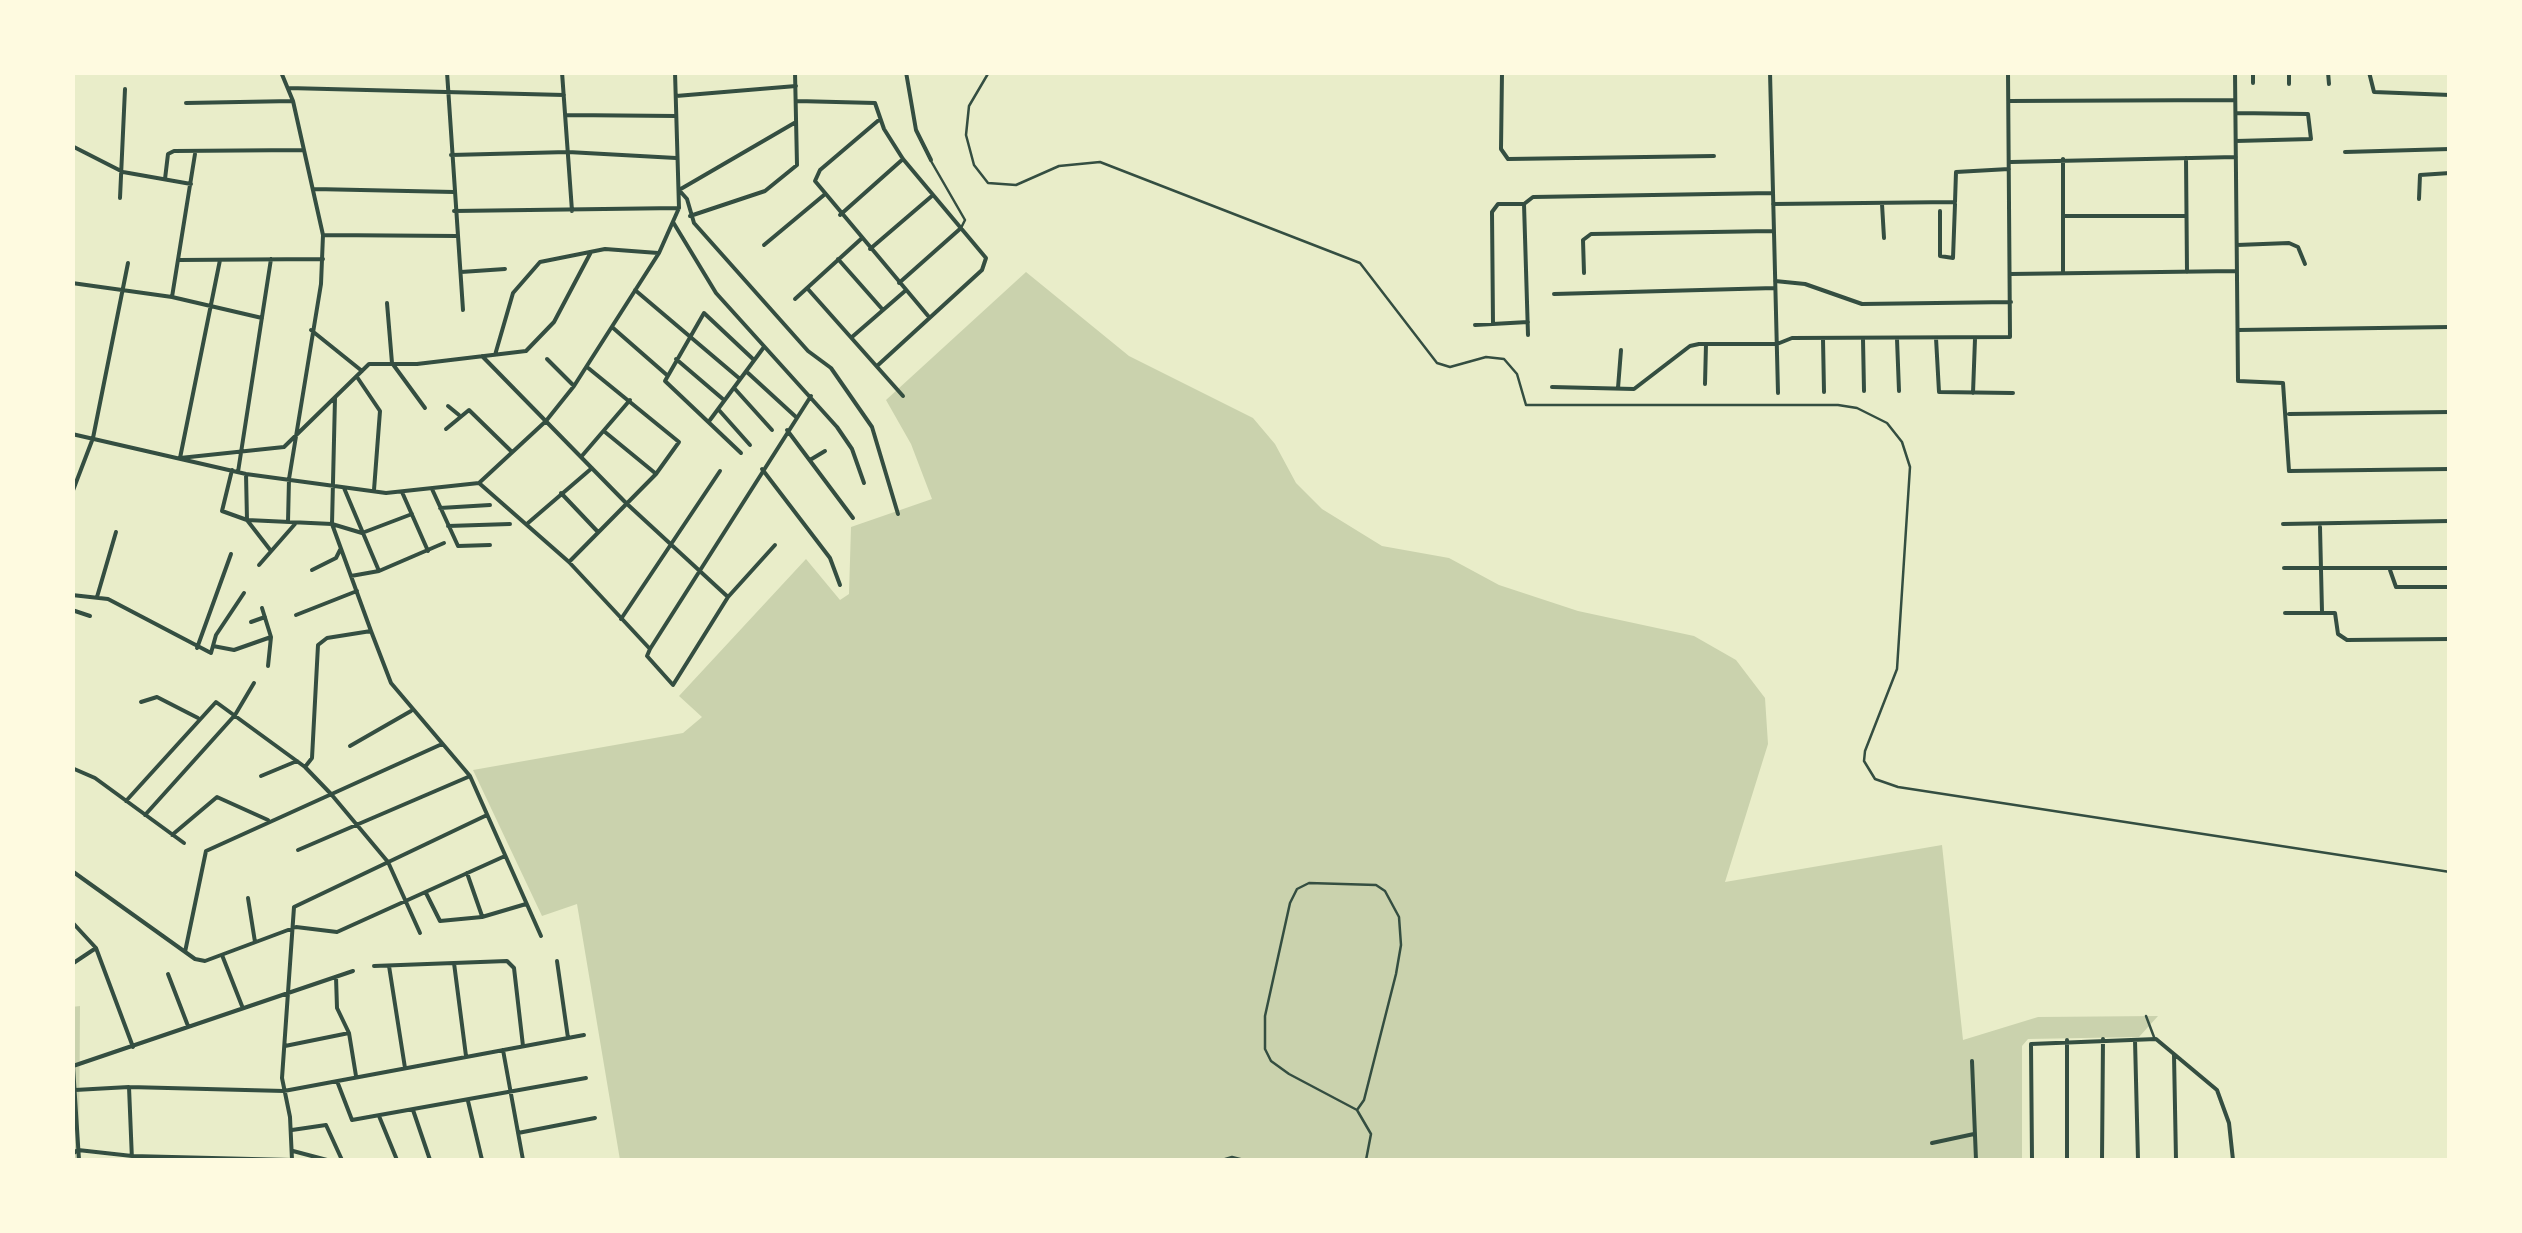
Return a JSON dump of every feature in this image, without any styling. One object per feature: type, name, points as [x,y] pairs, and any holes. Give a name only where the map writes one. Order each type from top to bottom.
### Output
[{"type":"street","points":[[281,72],[293,101],[324,235],[289,480],[288,522]]},
{"type":"street","points":[[447,72],[463,310]]},
{"type":"street","points":[[562,72],[572,211]]},
{"type":"street","points":[[72,434],[246,474],[289,480],[402,492],[479,482],[546,421],[574,386],[659,253],[679,208],[675,72]]},
{"type":"street","points":[[690,216],[765,191],[796,165],[795,72]]},
{"type":"street","points":[[899,283],[961,228],[965,220],[916,130],[906,72]]},
{"type":"street","points":[[989,72],[969,106],[966,135],[974,164],[988,184],[1016,185],[1059,166],[1100,162],[1360,263],[1437,362],[1450,367],[1486,357],[1504,359],[1518,374],[1526,405],[1838,405],[1857,408],[1887,423],[1902,442],[1910,467],[1896,669],[1865,751],[1868,772],[1875,780],[1898,787],[2450,872]]},
{"type":"street","points":[[1502,72],[1502,148],[1508,159],[1714,156]]},
{"type":"street","points":[[1770,72],[1778,393]]},
{"type":"street","points":[[1552,387],[1641,386],[1690,346],[1706,344],[1776,344],[1792,338],[2010,336],[2008,72]]},
{"type":"street","points":[[2235,72],[2238,381],[2283,383],[2289,471],[2450,468]]},
{"type":"street","points":[[2253,72],[2253,83]]},
{"type":"street","points":[[2288,72],[2289,84]]},
{"type":"street","points":[[2328,72],[2328,84]]},
{"type":"street","points":[[2368,72],[2374,92],[2450,95]]},
{"type":"street","points":[[676,96],[796,86]]},
{"type":"street","points":[[120,198],[125,88]]},
{"type":"street","points":[[288,88],[564,96]]},
{"type":"street","points":[[2008,101],[2235,100]]},
{"type":"street","points":[[186,103],[293,101]]},
{"type":"street","points":[[797,101],[870,101],[903,158],[986,264],[877,366]]},
{"type":"street","points":[[2236,113],[2308,114],[2311,139],[2236,141]]},
{"type":"street","points":[[566,114],[677,116]]},
{"type":"street","points":[[880,119],[815,177],[840,214],[930,317]]},
{"type":"street","points":[[679,190],[798,121]]},
{"type":"street","points":[[72,146],[122,172],[192,184]]},
{"type":"street","points":[[165,179],[168,154],[304,150]]},
{"type":"street","points":[[2345,152],[2450,150]]},
{"type":"street","points":[[172,297],[195,152]]},
{"type":"street","points":[[451,156],[568,152],[678,158]]},
{"type":"street","points":[[2009,162],[2236,157]]},
{"type":"street","points":[[840,214],[903,158]]},
{"type":"street","points":[[2186,158],[2187,272]]},
{"type":"street","points":[[2063,159],[2063,274]]},
{"type":"street","points":[[1940,212],[1940,256],[1954,258],[1956,172],[2009,169]]},
{"type":"street","points":[[2418,199],[2420,175],[2450,174]]},
{"type":"street","points":[[314,188],[454,192]]},
{"type":"street","points":[[679,190],[687,198],[690,216],[808,351],[831,368],[872,428],[898,514]]},
{"type":"street","points":[[1493,324],[1492,212],[1498,204],[1524,204],[1533,197],[1773,193]]},
{"type":"street","points":[[764,245],[824,194]]},
{"type":"street","points":[[870,249],[933,195]]},
{"type":"street","points":[[1773,204],[1955,202]]},
{"type":"street","points":[[1524,204],[1528,335]]},
{"type":"street","points":[[1882,204],[1884,238]]},
{"type":"street","points":[[454,211],[679,208]]},
{"type":"street","points":[[2063,216],[2186,216]]},
{"type":"street","points":[[673,222],[716,292],[811,396],[852,449],[864,483]]},
{"type":"street","points":[[1584,273],[1583,240],[1592,234],[1774,231]]},
{"type":"street","points":[[324,235],[457,236]]},
{"type":"street","points":[[795,299],[861,239]]},
{"type":"street","points":[[2237,245],[2289,243],[2298,247],[2305,264]]},
{"type":"street","points":[[496,354],[507,309],[525,274],[540,262],[591,252],[634,249],[659,253]]},
{"type":"street","points":[[180,458],[284,447],[369,364],[526,351],[554,322],[591,252]]},
{"type":"street","points":[[838,259],[883,310]]},
{"type":"street","points":[[179,260],[323,260]]},
{"type":"street","points":[[180,458],[220,260]]},
{"type":"street","points":[[271,260],[241,452],[222,511],[247,520],[332,524],[362,534],[412,514]]},
{"type":"street","points":[[72,492],[93,438],[128,262]]},
{"type":"street","points":[[460,272],[505,269]]},
{"type":"street","points":[[2010,274],[2237,270]]},
{"type":"street","points":[[72,282],[172,297],[262,318]]},
{"type":"street","points":[[1554,294],[1805,284],[1862,304],[2011,302]]},
{"type":"street","points":[[807,288],[903,396]]},
{"type":"street","points":[[636,290],[740,380]]},
{"type":"street","points":[[852,337],[906,290]]},
{"type":"street","points":[[387,303],[392,362],[425,408]]},
{"type":"street","points":[[740,453],[710,420],[665,381],[704,312],[754,360]]},
{"type":"street","points":[[1474,324],[1528,322]]},
{"type":"street","points":[[2238,330],[2450,326]]},
{"type":"street","points":[[612,327],[668,376]]},
{"type":"street","points":[[311,330],[362,371]]},
{"type":"street","points":[[1936,338],[1939,392],[2013,393]]},
{"type":"street","points":[[1823,339],[1824,392]]},
{"type":"street","points":[[1863,339],[1864,391]]},
{"type":"street","points":[[1896,339],[1900,391]]},
{"type":"street","points":[[1973,394],[1975,339]]},
{"type":"street","points":[[1705,384],[1706,344]]},
{"type":"street","points":[[710,420],[765,346]]},
{"type":"street","points":[[1618,388],[1621,350]]},
{"type":"street","points":[[482,356],[626,502],[728,597]]},
{"type":"street","points":[[547,359],[574,386]]},
{"type":"street","points":[[676,359],[724,400]]},
{"type":"street","points":[[569,562],[656,474],[680,442],[587,367]]},
{"type":"street","points":[[746,371],[796,417]]},
{"type":"street","points":[[356,376],[380,411],[374,490]]},
{"type":"street","points":[[734,388],[772,430]]},
{"type":"street","points":[[775,544],[728,597],[673,685],[647,656],[650,649],[811,396]]},
{"type":"street","points":[[335,398],[332,524],[371,631],[392,683],[470,776],[540,936]]},
{"type":"street","points":[[581,456],[630,400]]},
{"type":"street","points":[[448,406],[459,415]]},
{"type":"street","points":[[718,409],[750,445]]},
{"type":"street","points":[[446,428],[468,410],[476,413],[512,452]]},
{"type":"street","points":[[2287,414],[2450,412]]},
{"type":"street","points":[[787,430],[853,518]]},
{"type":"street","points":[[604,432],[656,474]]},
{"type":"street","points":[[810,460],[826,450]]},
{"type":"street","points":[[528,523],[592,468]]},
{"type":"street","points":[[762,469],[830,558],[840,585]]},
{"type":"street","points":[[621,619],[720,470]]},
{"type":"street","points":[[246,474],[247,520],[271,551]]},
{"type":"street","points":[[479,482],[569,562],[650,649]]},
{"type":"street","points":[[343,486],[378,571]]},
{"type":"street","points":[[432,489],[458,546],[490,544]]},
{"type":"street","points":[[402,492],[428,551]]},
{"type":"street","points":[[561,493],[598,532]]},
{"type":"street","points":[[440,508],[490,504]]},
{"type":"street","points":[[259,566],[296,522]]},
{"type":"street","points":[[2284,524],[2450,522]]},
{"type":"street","points":[[448,526],[510,524]]},
{"type":"street","points":[[2320,524],[2322,612]]},
{"type":"street","points":[[97,596],[116,532]]},
{"type":"street","points":[[352,576],[378,571],[444,543]]},
{"type":"street","points":[[312,570],[336,558],[341,548]]},
{"type":"street","points":[[197,648],[231,554]]},
{"type":"street","points":[[2284,568],[2450,568]]},
{"type":"street","points":[[2390,570],[2396,587],[2450,588]]},
{"type":"street","points":[[296,615],[357,591]]},
{"type":"street","points":[[72,595],[97,596],[210,653],[244,593]]},
{"type":"street","points":[[262,608],[271,637],[268,666]]},
{"type":"street","points":[[72,610],[90,616]]},
{"type":"street","points":[[2285,613],[2335,613],[2338,634],[2347,640],[2450,639]]},
{"type":"street","points":[[251,622],[265,617]]},
{"type":"street","points":[[306,767],[312,758],[318,644],[327,638],[371,631]]},
{"type":"street","points":[[213,646],[234,650],[271,637]]},
{"type":"street","points":[[146,815],[235,715],[254,683]]},
{"type":"street","points":[[141,702],[157,697],[198,718]]},
{"type":"street","points":[[126,801],[216,702],[306,767],[331,794],[388,862],[420,933]]},
{"type":"street","points":[[350,746],[412,710]]},
{"type":"street","points":[[186,952],[206,851],[442,744]]},
{"type":"street","points":[[261,776],[297,760]]},
{"type":"street","points":[[72,768],[184,843]]},
{"type":"street","points":[[298,850],[470,776]]},
{"type":"street","points":[[172,835],[217,797],[268,820]]},
{"type":"street","points":[[72,1154],[78,1150],[132,1158],[292,1160],[292,1130],[284,1090],[296,903],[487,815]]},
{"type":"street","points":[[72,872],[200,960],[296,927],[337,932],[505,856]]},
{"type":"street","points":[[467,873],[482,917]]},
{"type":"street","points":[[1357,1110],[1363,1103],[1396,974],[1401,946],[1398,916],[1385,891],[1376,885],[1309,882],[1297,890],[1290,903],[1265,1016],[1265,1049],[1271,1061],[1289,1074],[1357,1110],[1371,1134],[1366,1160]]},
{"type":"street","points":[[425,891],[440,922],[482,917],[526,904]]},
{"type":"street","points":[[248,898],[256,942]]},
{"type":"street","points":[[72,922],[96,948],[132,1048]]},
{"type":"street","points":[[72,964],[96,948]]},
{"type":"street","points":[[222,955],[242,1006]]},
{"type":"street","points":[[374,966],[506,961],[514,968],[523,1046]]},
{"type":"street","points":[[557,961],[568,1038]]},
{"type":"street","points":[[454,963],[466,1056]]},
{"type":"street","points":[[389,966],[406,1068]]},
{"type":"street","points":[[78,1160],[73,1066],[352,970]]},
{"type":"street","points":[[168,974],[188,1027]]},
{"type":"street","points":[[336,977],[338,1008],[349,1034],[356,1076]]},
{"type":"street","points":[[2146,1016],[2156,1039],[2218,1090],[2229,1122],[2233,1160]]},
{"type":"street","points":[[285,1046],[349,1034]]},
{"type":"street","points":[[74,1090],[284,1090],[584,1035]]},
{"type":"street","points":[[2135,1039],[2138,1160]]},
{"type":"street","points":[[2032,1160],[2031,1044],[2156,1039]]},
{"type":"street","points":[[2066,1160],[2067,1040]]},
{"type":"street","points":[[2102,1040],[2102,1160]]},
{"type":"street","points":[[502,1050],[523,1160]]},
{"type":"street","points":[[2174,1056],[2176,1160]]},
{"type":"street","points":[[1972,1061],[1976,1160]]},
{"type":"street","points":[[336,1081],[348,1118],[512,1094],[586,1078]]},
{"type":"street","points":[[129,1087],[132,1158]]},
{"type":"street","points":[[468,1101],[482,1160]]},
{"type":"street","points":[[414,1110],[430,1160]]},
{"type":"street","points":[[379,1116],[396,1160]]},
{"type":"street","points":[[518,1133],[595,1118]]},
{"type":"street","points":[[292,1130],[326,1125],[342,1160]]},
{"type":"street","points":[[1932,1143],[1974,1134]]},
{"type":"street","points":[[293,1151],[326,1160]]},
{"type":"street","points":[[1222,1160],[1244,1160]]},
{"type":"green space","points":[[1026,272],[1129,356],[1253,418],[1275,444],[1296,483],[1322,509],[1382,546],[1449,558],[1499,585],[1578,611],[1694,636],[1736,660],[1765,698],[1768,744],[1725,882],[1942,845],[1963,1040],[2038,1017],[2158,1016],[2139,1037],[2028,1039],[2022,1046],[2022,1160],[620,1160],[577,904],[542,916],[473,770],[683,733],[702,717],[679,696],[806,559],[840,600],[849,594],[851,527],[932,499],[911,444],[886,400]]},
{"type":"green space","points":[[80,1006],[79,1160],[73,1160],[72,1007]]}]
